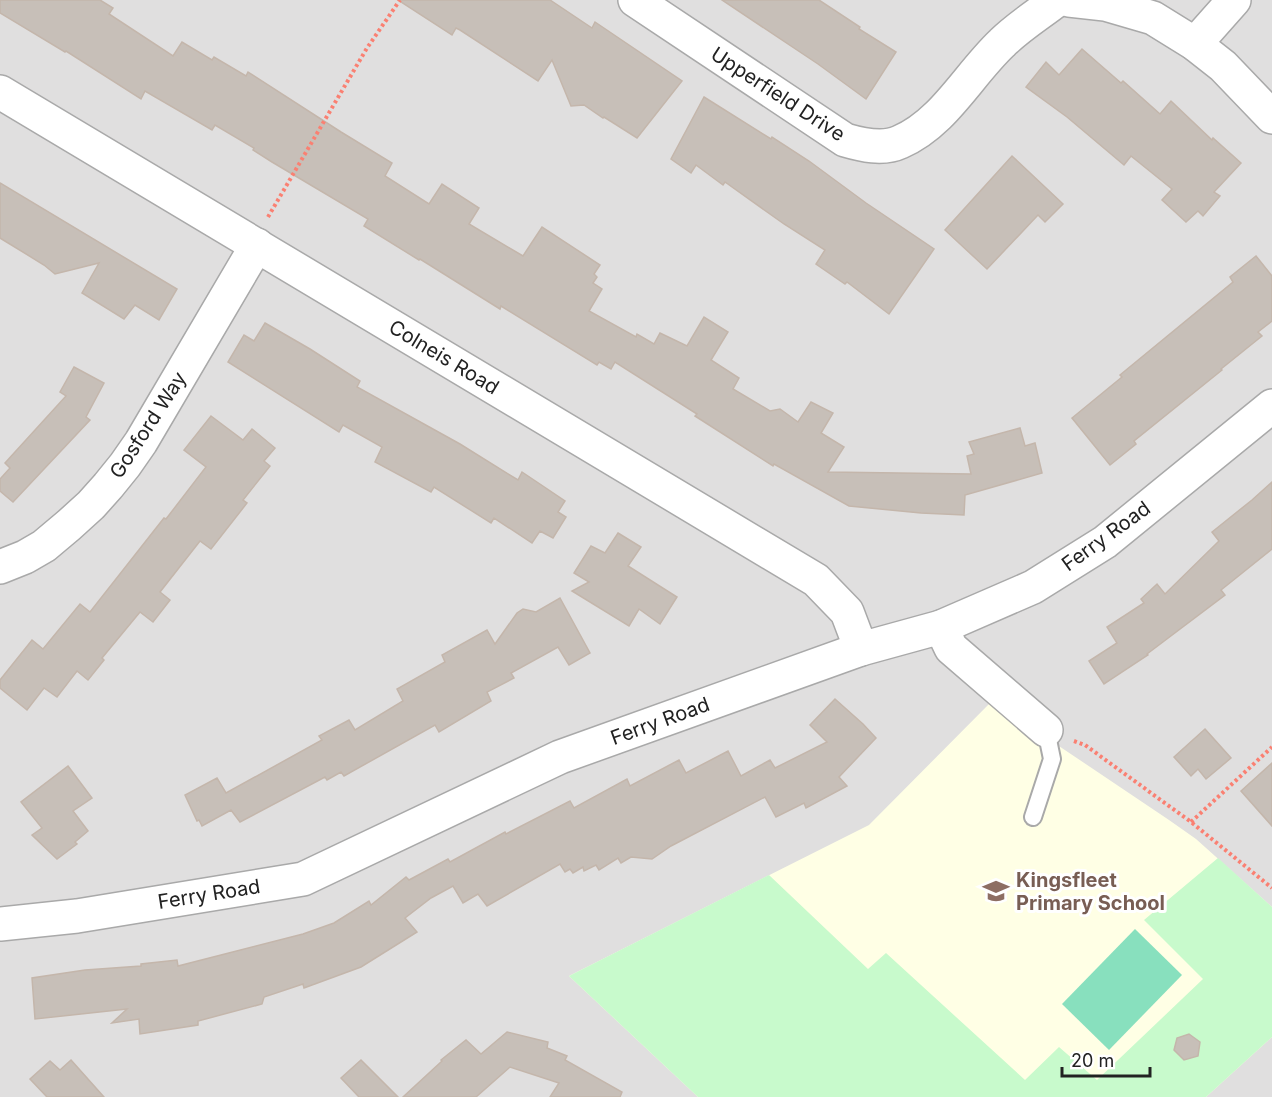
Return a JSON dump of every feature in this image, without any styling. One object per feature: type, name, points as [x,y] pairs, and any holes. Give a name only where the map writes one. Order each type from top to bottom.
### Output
[{"type":"street","name":"Upperfield Drive","points":[[635,0],[845,140],[861,145],[878,146],[898,143],[935,119],[1002,43],[1057,0]]},
{"type":"street","points":[[1070,0],[1105,4],[1153,18],[1195,44],[1223,66],[1272,117]]},
{"type":"street","points":[[1195,44],[1234,0]]},
{"type":"street","name":"Colneis Road","points":[[0,92],[816,580],[847,612],[861,649]]},
{"type":"street","name":"Gosford Way","points":[[0,567],[44,546],[91,505],[125,465],[258,246]]},
{"type":"street","name":"Ferry Road","points":[[0,924],[77,916],[303,879],[560,757],[861,649],[941,627],[1033,587],[1105,542],[1272,406]]},
{"type":"street","points":[[941,627],[951,648],[1046,730]]},
{"type":"lane","points":[[1033,818],[1052,759],[1046,730]]},
{"type":"path","points":[[258,246],[266,221],[367,48],[400,0]]},
{"type":"path","points":[[1046,730],[1085,745],[1191,822],[1272,888]]},
{"type":"path","points":[[1191,822],[1272,747]]},
{"type":"shaded area","points":[[0,0],[1272,0],[1272,1097],[0,1097]]},
{"type":"shaded area","name":"Kingsfleet Primary School","points":[[992,701],[1196,839],[1272,907],[1272,1037],[1206,1097],[698,1097],[569,976],[869,825]]},
{"type":"green space","points":[[1218,858],[1272,907],[1272,1037],[1206,1097],[698,1097],[569,976],[769,875],[868,969],[886,953],[1025,1080],[1059,1047],[1097,1080],[1203,979],[1144,920]]},
{"type":"green space","points":[[1135,929],[1182,975],[1109,1050],[1062,1004]]},
{"type":"building","points":[[0,0],[100,0],[113,8],[109,14],[173,56],[182,42],[212,60],[214,57],[246,76],[248,72],[392,163],[385,176],[429,204],[442,184],[479,208],[469,224],[523,256],[542,227],[600,265],[594,274],[597,277],[593,283],[602,289],[589,311],[636,337],[637,334],[654,344],[660,333],[687,346],[704,317],[728,332],[711,360],[739,378],[733,389],[770,411],[780,409],[798,422],[811,402],[833,413],[821,433],[844,447],[828,472],[971,474],[967,456],[974,454],[969,442],[1020,428],[1025,446],[1035,443],[1042,473],[965,495],[964,515],[849,506],[774,464],[773,466],[615,362],[611,369],[599,362],[597,365],[501,306],[500,309],[364,226],[368,219],[215,125],[212,130],[145,91],[141,99],[66,51],[0,13]]},
{"type":"building","points":[[398,0],[550,0],[592,28],[595,22],[682,81],[637,138],[584,105],[571,106],[552,60],[538,81],[460,30],[456,28],[452,35]]},
{"type":"building","points":[[722,0],[819,0],[896,52],[866,99]]},
{"type":"building","points":[[1082,49],[1160,114],[1171,101],[1212,140],[1213,138],[1241,163],[1214,192],[1220,196],[1203,216],[1198,211],[1186,222],[1162,200],[1172,189],[1131,156],[1124,165],[1067,117],[1026,87],[1046,62],[1059,75]]},
{"type":"building","points":[[704,97],[809,161],[934,249],[889,314],[847,282],[845,284],[816,264],[825,250],[725,182],[723,185],[696,165],[691,173],[671,159]]},
{"type":"building","points":[[1012,156],[1063,204],[1045,222],[1038,215],[987,269],[945,230]]},
{"type":"building","points":[[0,183],[177,289],[159,320],[135,305],[124,319],[82,293],[99,263],[55,274],[0,238]]},
{"type":"building","points":[[1256,256],[1272,276],[1272,321],[1258,332],[1262,336],[1134,441],[1136,444],[1110,465],[1072,418],[1122,377],[1120,375],[1233,282],[1230,277]]},
{"type":"building","points":[[265,323],[360,381],[357,387],[460,444],[518,480],[522,472],[565,501],[558,512],[566,517],[553,538],[540,531],[532,543],[494,518],[491,523],[434,487],[431,492],[375,462],[382,447],[343,425],[339,432],[228,362],[244,335],[254,341]]},
{"type":"building","points":[[74,367],[104,383],[86,417],[90,420],[13,502],[0,491],[0,479],[10,468],[5,463],[66,396],[60,392]]},
{"type":"building","points":[[211,416],[243,440],[252,429],[275,448],[264,461],[270,466],[243,500],[247,503],[211,549],[200,541],[160,592],[170,600],[153,622],[140,612],[102,658],[104,660],[88,680],[77,671],[57,697],[44,688],[27,710],[0,688],[0,680],[32,640],[43,649],[80,604],[90,612],[164,518],[166,519],[206,467],[184,450]]},
{"type":"building","points":[[1272,482],[1272,549],[1221,590],[1225,595],[1148,655],[1104,684],[1089,661],[1117,643],[1107,627],[1144,603],[1141,599],[1157,584],[1165,594],[1219,541],[1212,532]]},
{"type":"building","points":[[618,533],[641,547],[628,566],[677,597],[660,624],[639,609],[629,626],[572,591],[589,582],[574,573],[591,546],[605,553]]},
{"type":"building","points":[[560,598],[590,653],[569,665],[558,647],[511,673],[514,678],[487,692],[491,701],[439,732],[435,725],[344,776],[341,772],[327,780],[325,777],[240,822],[231,810],[202,826],[199,820],[197,821],[185,795],[217,778],[226,793],[322,740],[319,736],[349,720],[355,730],[403,701],[397,689],[445,662],[442,655],[487,630],[495,644],[517,613],[523,609],[536,612]]},
{"type":"building","points":[[835,699],[876,738],[839,777],[847,786],[806,808],[804,803],[776,817],[765,797],[671,846],[652,859],[631,857],[621,863],[618,858],[599,870],[596,865],[584,871],[583,867],[573,873],[570,869],[565,872],[560,864],[487,906],[478,894],[463,903],[453,886],[431,898],[405,918],[417,932],[361,967],[304,988],[303,984],[264,997],[262,1004],[198,1021],[198,1025],[140,1034],[139,1019],[112,1023],[127,1009],[35,1019],[32,978],[177,960],[178,966],[303,934],[334,923],[369,901],[371,905],[406,877],[409,880],[448,859],[450,862],[505,832],[506,834],[570,801],[574,808],[627,779],[630,786],[679,760],[686,773],[728,751],[741,776],[770,760],[775,768],[827,742],[810,725]]},
{"type":"building","points":[[1205,729],[1231,758],[1206,779],[1198,769],[1191,776],[1174,757]]},
{"type":"building","points":[[1272,763],[1272,826],[1241,791]]},
{"type":"building","points":[[68,766],[92,798],[73,811],[88,831],[75,842],[77,844],[57,859],[32,835],[42,828],[21,802]]},
{"type":"building","points":[[507,1032],[548,1042],[547,1048],[567,1056],[565,1060],[622,1092],[620,1097],[550,1097],[559,1083],[510,1067],[476,1097],[403,1097],[441,1060],[466,1040],[481,1054]]},
{"type":"building","points":[[1189,1034],[1200,1042],[1198,1056],[1184,1060],[1174,1050],[1177,1038]]},
{"type":"building","points":[[71,1060],[104,1097],[47,1097],[30,1079],[50,1061],[60,1070]]},
{"type":"building","points":[[361,1060],[398,1097],[359,1097],[341,1078]]},
{"type":"place","name":"Kingsfleet Primary School","points":[[996,891]]}]
